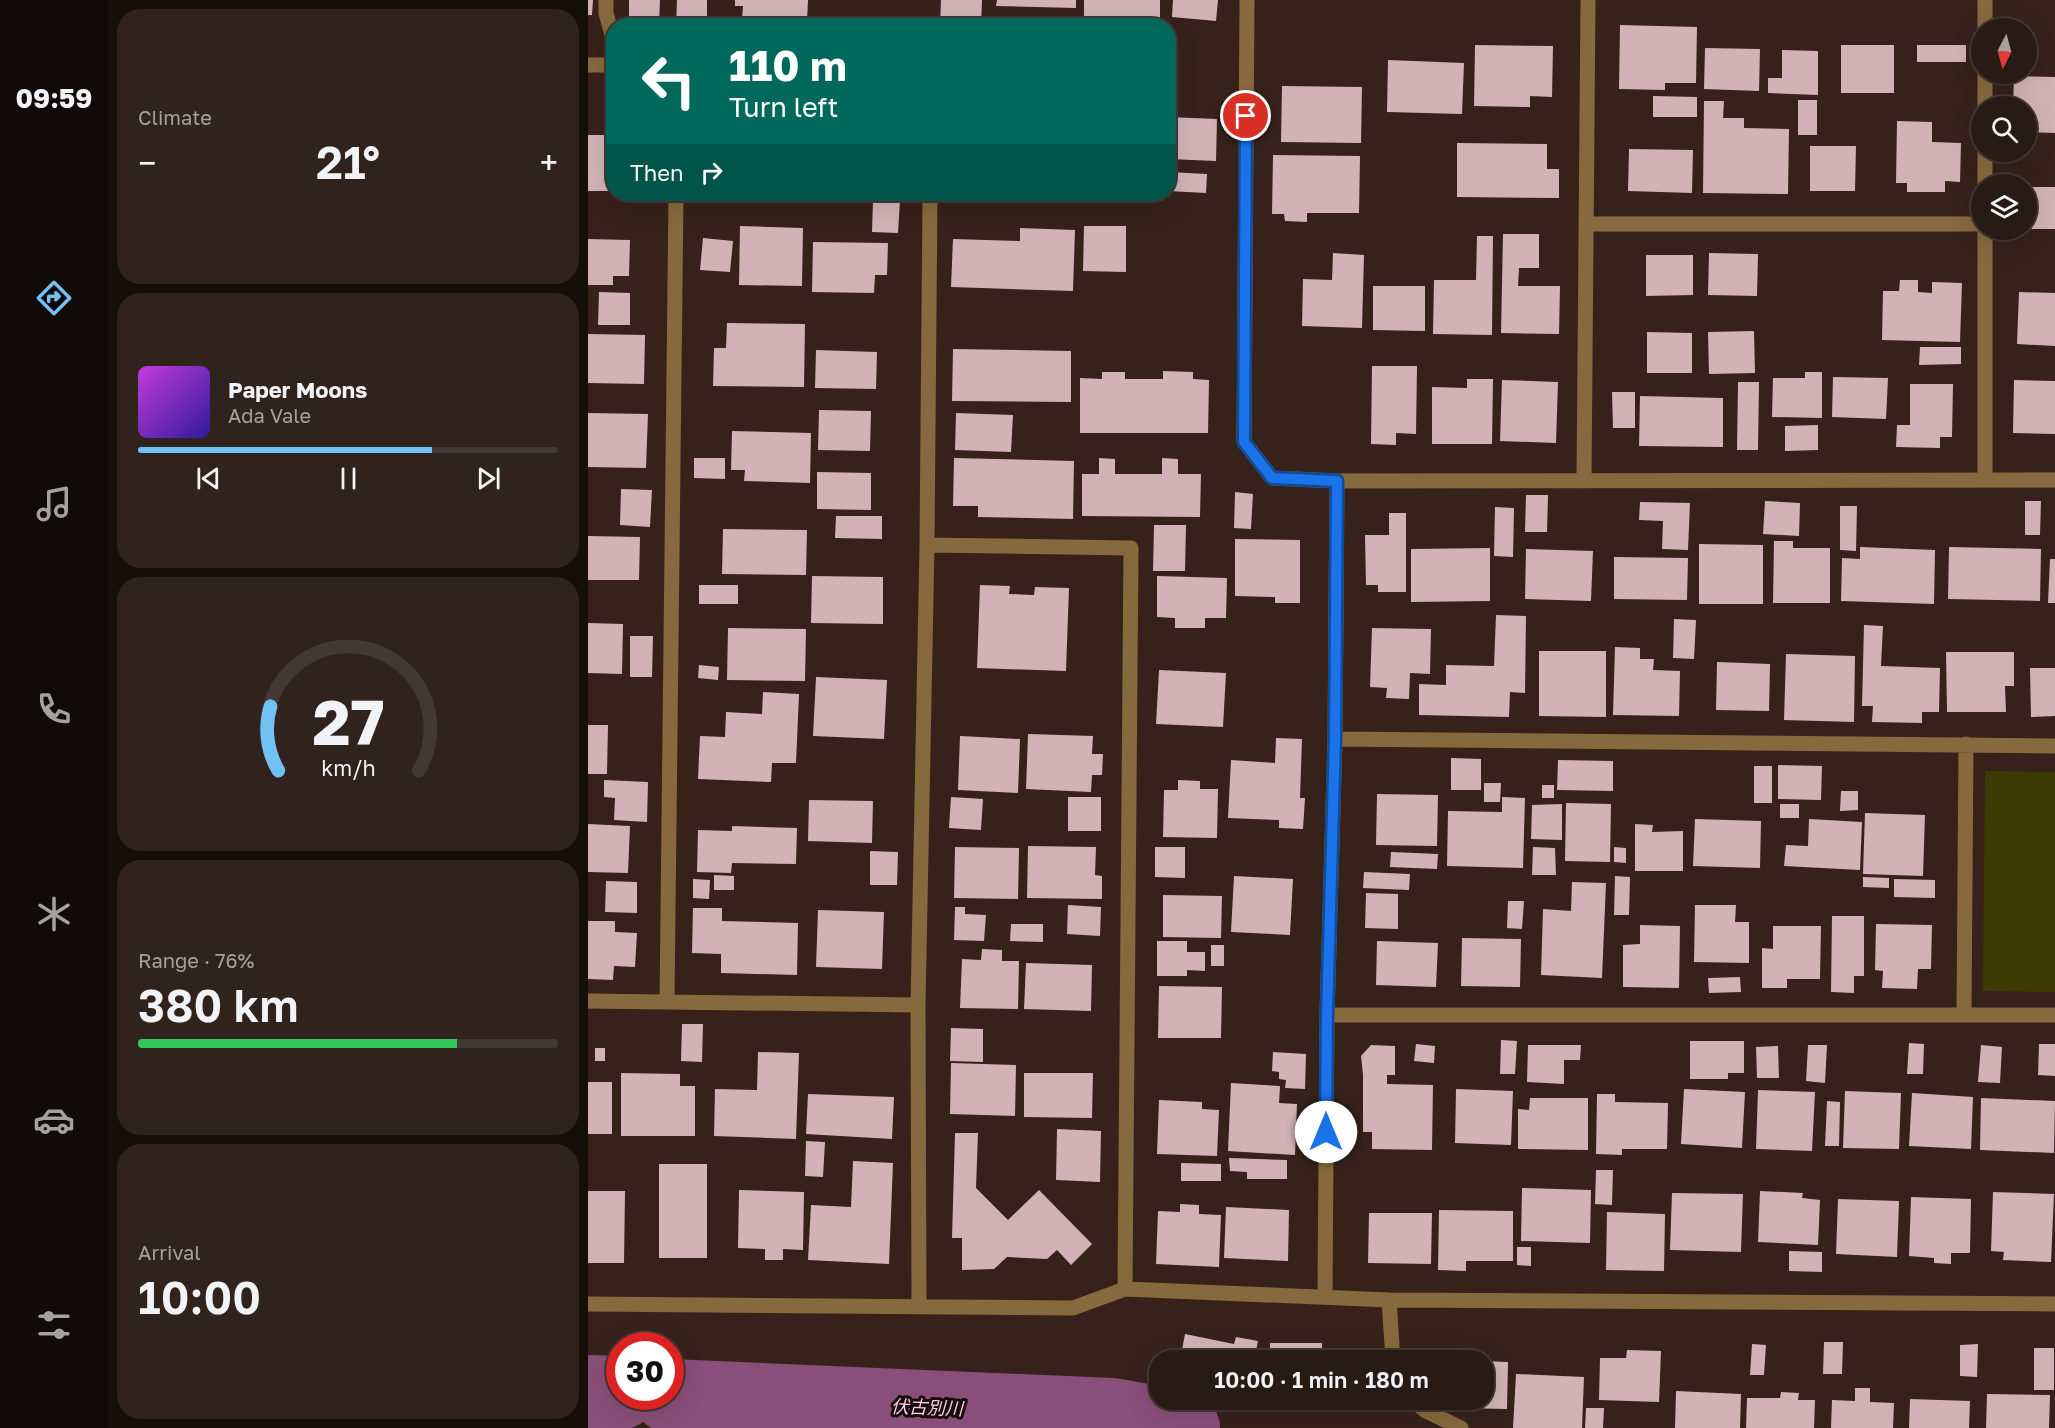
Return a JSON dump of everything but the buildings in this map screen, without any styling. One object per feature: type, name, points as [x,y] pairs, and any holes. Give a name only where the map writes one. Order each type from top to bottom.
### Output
[{"type":"street","points":[[606,0],[607,18]]},
{"type":"street","points":[[1247,0],[1244,442],[1272,478],[1337,481],[2055,480]]},
{"type":"street","points":[[1584,481],[1588,0]]},
{"type":"street","points":[[1985,0],[1985,18]]},
{"type":"street","points":[[588,65],[606,65]]},
{"type":"street","points":[[667,1002],[676,201]]},
{"type":"street","points":[[919,1306],[918,1005],[927,545],[930,201]]},
{"type":"street","points":[[1586,224],[1971,224]]},
{"type":"street","points":[[1985,240],[1985,479]]},
{"type":"street","points":[[1325,1296],[1327,1015],[1335,739],[1337,481]]},
{"type":"street","points":[[927,545],[1131,548],[1125,1289]]},
{"type":"street","points":[[1335,739],[2055,746]]},
{"type":"street","points":[[1964,1014],[1966,744]]},
{"type":"street","points":[[588,1001],[918,1005]]},
{"type":"street","points":[[1327,1015],[2055,1015]]},
{"type":"street","points":[[588,1304],[1073,1308],[1125,1289],[1389,1300],[2055,1304]]},
{"type":"street","points":[[1389,1300],[1392,1350]]},
{"type":"street","points":[[1425,1410],[1461,1428]]},
{"type":"shaded area","points":[[1985,771],[2055,772],[2055,992],[1983,991]]},
{"type":"waterway","name":"伏古別川","points":[[588,1392],[606,1393]]},
{"type":"waterway","name":"伏古別川","points":[[684,1397],[1112,1415],[1183,1428]]},
{"type":"route","points":[[1246,116],[1244,442],[1272,478],[1337,481],[1335,739],[1326,1132]]}]
